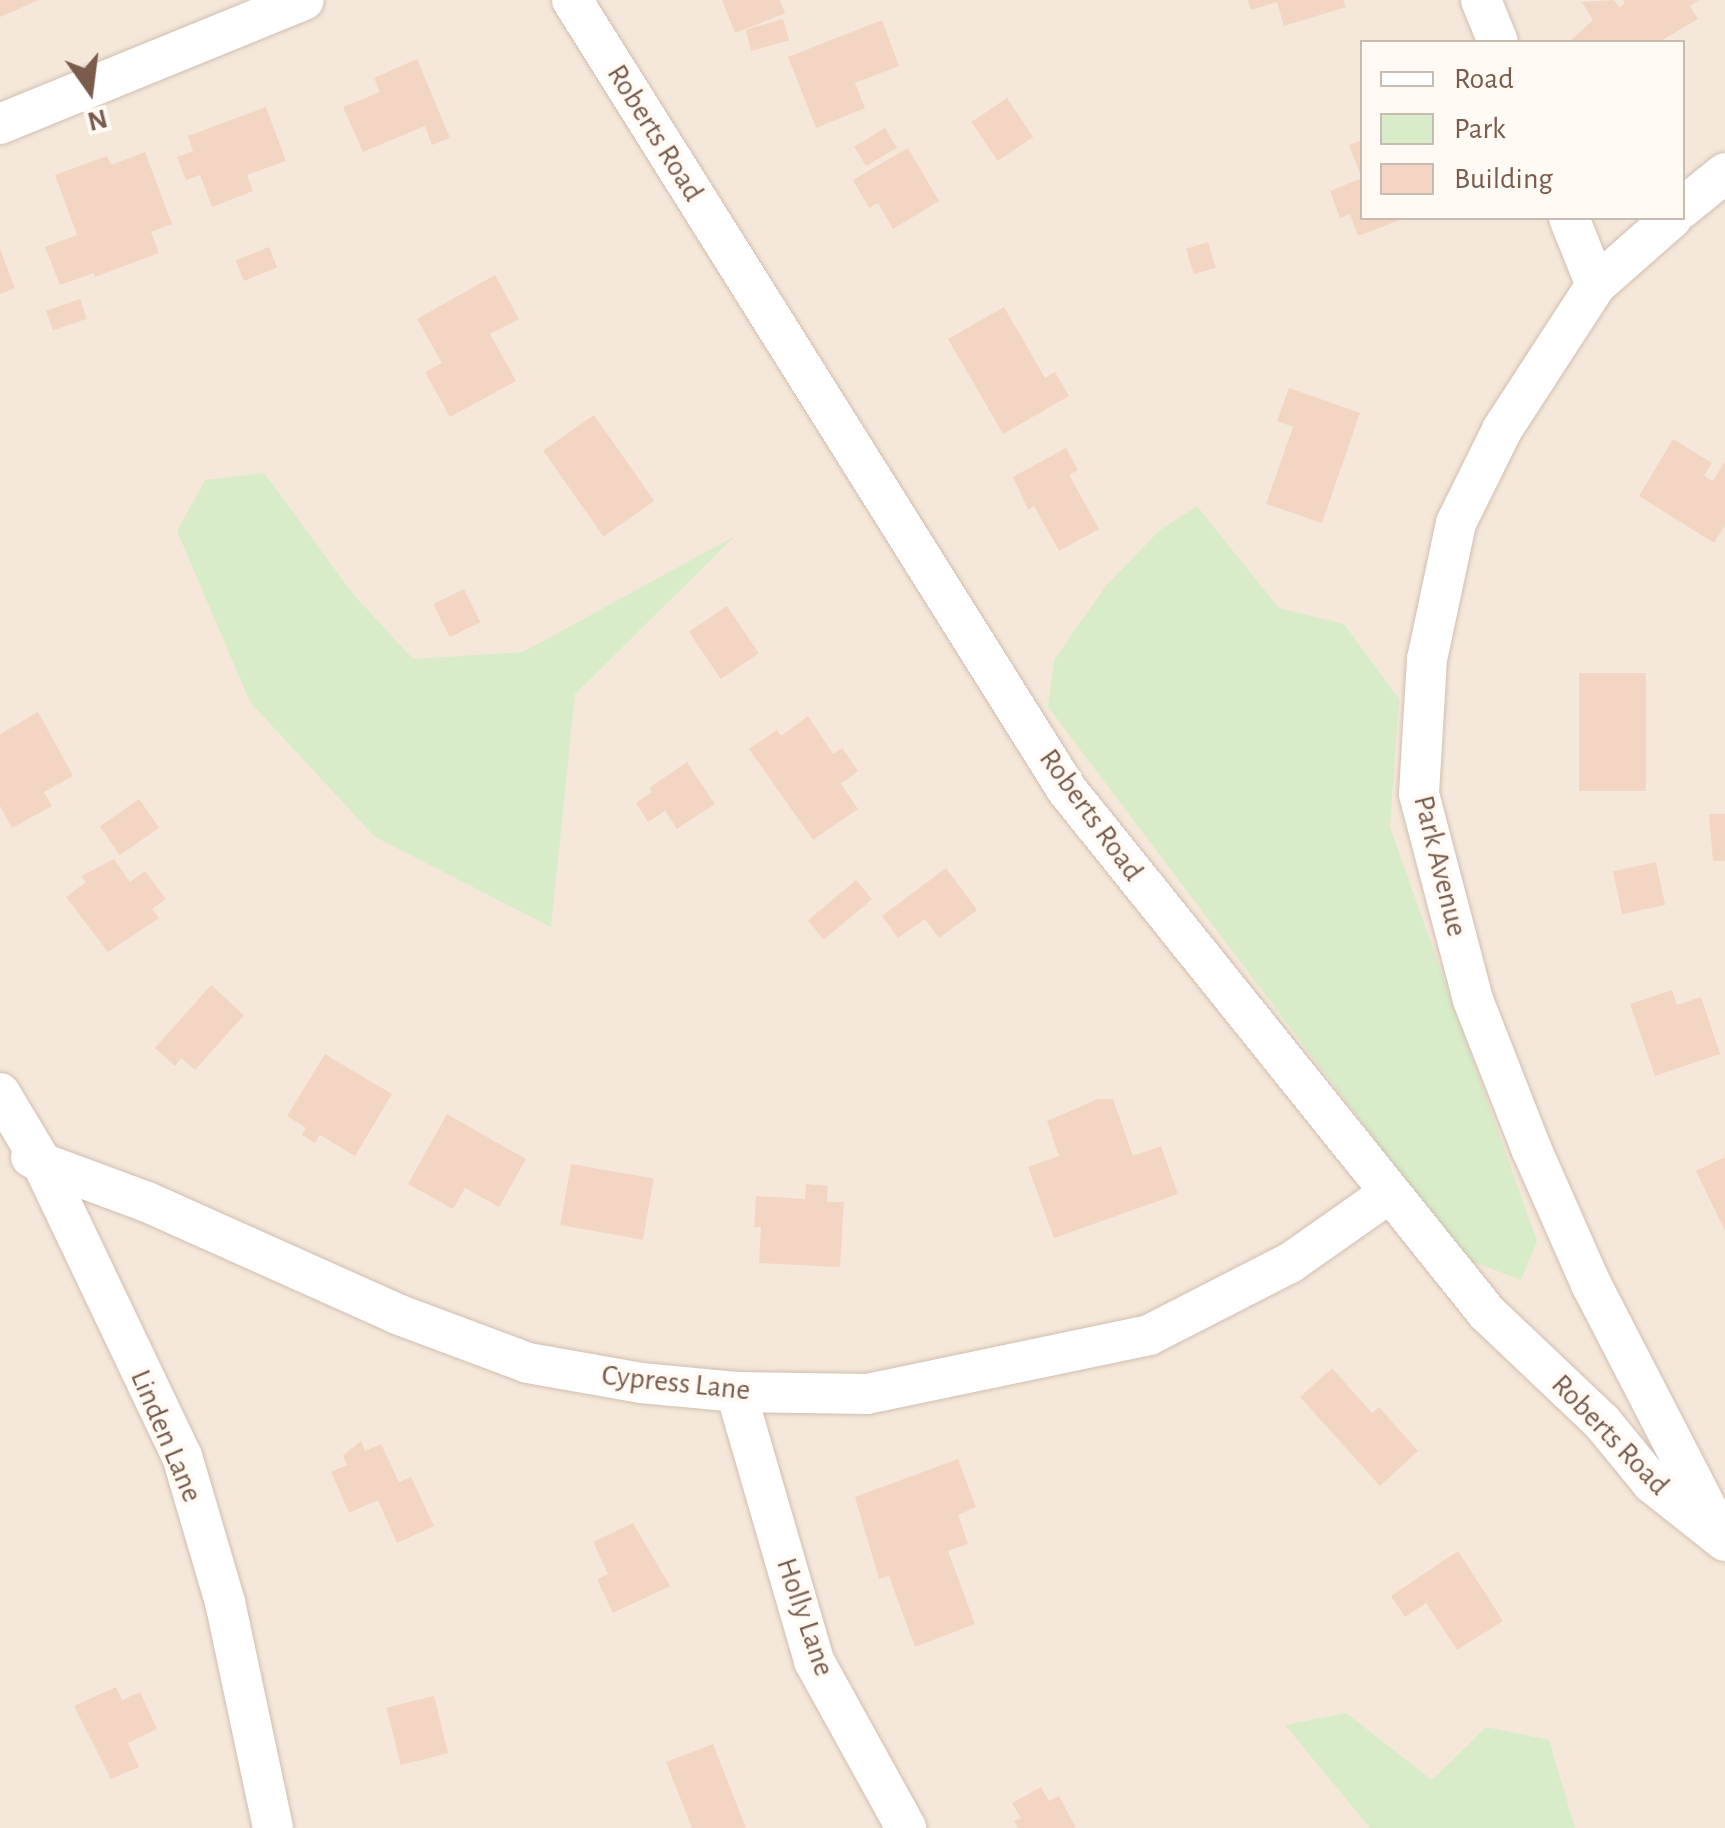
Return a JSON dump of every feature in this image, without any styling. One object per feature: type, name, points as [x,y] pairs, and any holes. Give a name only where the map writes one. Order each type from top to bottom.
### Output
[{"type":"street","points":[[0,124],[304,0]]},
{"type":"street","name":"Roberts Road","points":[[572,0],[1067,790],[1487,1314],[1602,1422],[1652,1483],[1722,1538]]},
{"type":"street","points":[[1481,0],[1497,40]]},
{"type":"street","points":[[1685,206],[1725,173]]},
{"type":"street","points":[[1570,220],[1596,285]]},
{"type":"street","name":"Park Avenue","points":[[1670,220],[1596,285],[1502,430],[1456,524],[1427,659],[1419,794],[1474,1000],[1531,1148],[1591,1284],[1722,1538]]},
{"type":"street","points":[[0,1092],[42,1163]]},
{"type":"street","points":[[0,1142],[42,1163]]},
{"type":"street","name":"Cypress Lane","points":[[42,1163],[147,1202],[397,1314],[528,1362],[641,1383],[736,1392],[867,1394],[1150,1334],[1290,1263],[1388,1194]]},
{"type":"street","name":"Linden Lane","points":[[42,1163],[182,1456],[225,1602],[273,1828]]},
{"type":"street","name":"Holly Lane","points":[[736,1392],[814,1661],[906,1828]]},
{"type":"shaded area","points":[[0,0],[1725,0],[1725,1828],[0,1828]]},
{"type":"green space","points":[[264,473],[353,594],[413,659],[523,652],[735,536],[575,694],[551,927],[375,837],[250,702],[177,531],[205,480]]},
{"type":"green space","points":[[1197,506],[1279,608],[1344,624],[1399,699],[1390,827],[1537,1241],[1521,1280],[1465,1259],[1048,707],[1054,660],[1105,587],[1160,530]]},
{"type":"green space","points":[[1346,1713],[1432,1780],[1486,1727],[1549,1740],[1575,1828],[1370,1828],[1285,1725]]},
{"type":"building","points":[[0,0],[39,0],[0,17]]},
{"type":"building","points":[[722,0],[780,0],[785,13],[735,33]]},
{"type":"building","points":[[1248,0],[1343,0],[1346,7],[1284,26],[1277,2],[1251,10]]},
{"type":"building","points":[[1614,0],[1619,7],[1625,4],[1623,0],[1699,0],[1690,6],[1698,19],[1662,40],[1571,40],[1593,20],[1582,2]]},
{"type":"building","points":[[783,19],[789,40],[752,51],[746,30]]},
{"type":"building","points":[[882,20],[899,66],[855,83],[865,108],[816,128],[788,57]]},
{"type":"building","points":[[417,59],[450,138],[432,145],[425,126],[363,152],[343,107],[380,92],[374,78]]},
{"type":"building","points":[[1007,98],[1033,137],[998,161],[971,122]]},
{"type":"building","points":[[266,107],[286,161],[247,175],[253,191],[212,207],[200,175],[186,180],[177,157],[193,151],[188,136]]},
{"type":"building","points":[[885,128],[897,148],[866,166],[854,147]]},
{"type":"building","points":[[1360,141],[1360,173],[1349,145]]},
{"type":"building","points":[[908,148],[939,201],[893,229],[878,203],[869,208],[853,180]]},
{"type":"building","points":[[145,152],[172,224],[151,232],[159,253],[95,277],[94,273],[60,285],[45,247],[77,235],[55,175],[107,156],[111,165]]},
{"type":"building","points":[[1360,179],[1360,220],[1400,220],[1358,236],[1350,214],[1340,218],[1330,191]]},
{"type":"building","points":[[1208,242],[1216,268],[1194,275],[1186,249]]},
{"type":"building","points":[[269,247],[277,267],[244,281],[236,260]]},
{"type":"building","points":[[0,249],[15,288],[0,294]]},
{"type":"building","points":[[495,275],[519,319],[490,334],[516,381],[450,417],[425,372],[442,363],[417,319]]},
{"type":"building","points":[[80,299],[87,319],[53,331],[46,311]]},
{"type":"building","points":[[1004,307],[1045,378],[1055,372],[1069,396],[1003,434],[948,339]]},
{"type":"building","points":[[1289,388],[1360,413],[1322,523],[1266,504],[1293,427],[1277,421]]},
{"type":"building","points":[[594,415],[654,501],[603,537],[543,451]]},
{"type":"building","points":[[1673,439],[1712,463],[1704,476],[1713,481],[1725,461],[1725,525],[1714,543],[1639,496]]},
{"type":"building","points":[[1066,448],[1078,470],[1069,475],[1099,529],[1059,551],[1034,506],[1028,510],[1013,477]]},
{"type":"building","points":[[464,589],[480,622],[450,637],[433,604]]},
{"type":"building","points":[[727,606],[759,653],[721,679],[689,632]]},
{"type":"building","points":[[1579,673],[1646,673],[1646,791],[1579,791]]},
{"type":"building","points":[[38,712],[73,776],[44,792],[52,806],[12,828],[0,806],[0,734]]},
{"type":"building","points":[[808,716],[833,754],[842,748],[858,771],[841,784],[858,809],[813,840],[749,749],[777,730],[781,736]]},
{"type":"building","points":[[687,762],[715,804],[677,829],[665,811],[648,822],[636,803],[652,792],[649,788]]},
{"type":"building","points":[[139,799],[159,828],[120,855],[100,827]]},
{"type":"building","points":[[1709,814],[1725,814],[1725,861],[1713,861]]},
{"type":"building","points":[[114,859],[130,882],[145,871],[166,899],[152,909],[159,918],[108,952],[66,897],[86,882],[81,876]]},
{"type":"building","points":[[1656,862],[1665,905],[1622,914],[1613,871]]},
{"type":"building","points":[[946,868],[977,910],[939,938],[925,919],[898,938],[882,916]]},
{"type":"building","points":[[856,880],[872,899],[824,940],[808,920]]},
{"type":"building","points":[[211,985],[244,1015],[195,1070],[181,1058],[175,1066],[155,1048]]},
{"type":"building","points":[[1672,990],[1677,1005],[1701,997],[1720,1054],[1655,1076],[1630,1004]]},
{"type":"building","points":[[325,1054],[392,1094],[355,1156],[320,1135],[315,1143],[302,1135],[306,1128],[287,1116]]},
{"type":"building","points":[[1098,1099],[1113,1099],[1133,1156],[1161,1146],[1178,1194],[1054,1238],[1028,1167],[1059,1156],[1047,1121]]},
{"type":"building","points":[[447,1114],[526,1159],[499,1207],[465,1188],[453,1209],[408,1184]]},
{"type":"building","points":[[1725,1157],[1725,1231],[1696,1171]]},
{"type":"building","points":[[571,1164],[654,1179],[643,1240],[560,1225]]},
{"type":"building","points":[[806,1184],[828,1186],[827,1202],[844,1202],[840,1267],[759,1263],[761,1227],[754,1227],[756,1196],[805,1199]]},
{"type":"building","points":[[1332,1368],[1372,1413],[1379,1407],[1418,1451],[1380,1486],[1300,1397]]},
{"type":"building","points":[[361,1441],[365,1451],[381,1444],[399,1482],[411,1477],[434,1526],[397,1543],[378,1500],[349,1513],[331,1472],[347,1465],[343,1455]]},
{"type":"building","points":[[958,1459],[976,1507],[958,1515],[968,1544],[948,1551],[975,1624],[915,1647],[889,1576],[879,1579],[855,1497]]},
{"type":"building","points":[[633,1523],[670,1586],[613,1613],[597,1579],[608,1574],[593,1542]]},
{"type":"building","points":[[1458,1551],[1503,1621],[1457,1650],[1426,1603],[1405,1617],[1391,1596]]},
{"type":"building","points":[[116,1687],[122,1700],[140,1692],[157,1729],[128,1743],[139,1767],[111,1779],[74,1706]]},
{"type":"building","points":[[434,1696],[448,1753],[401,1765],[386,1708]]},
{"type":"building","points":[[713,1744],[746,1828],[692,1828],[666,1762]]},
{"type":"building","points":[[1041,1787],[1049,1801],[1059,1796],[1076,1828],[1018,1828],[1014,1821],[1021,1818],[1012,1803]]}]
